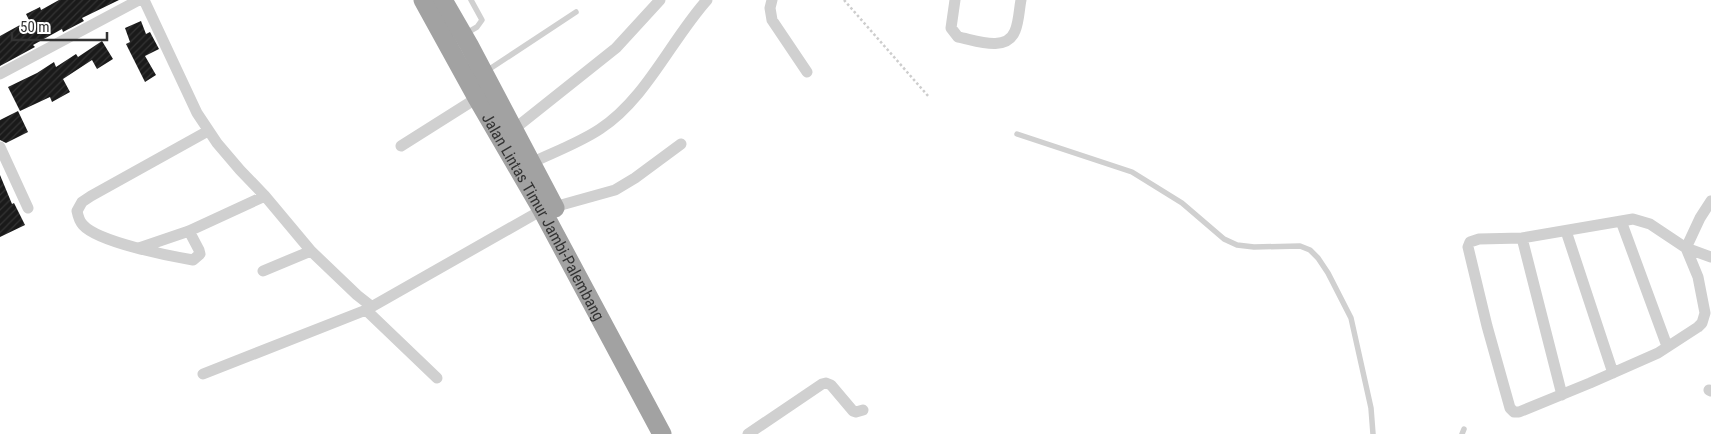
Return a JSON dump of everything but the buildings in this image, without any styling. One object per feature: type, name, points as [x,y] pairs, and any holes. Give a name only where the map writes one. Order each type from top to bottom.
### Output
[{"type":"highway","name":"Jalan Lintas Timur Jambi-Palembang","points":[[423,0],[443,12],[463,35],[531,163],[548,208],[662,434]]},
{"type":"highway","name":"Jalan Lintas Timur Jambi-Palembang","points":[[443,12],[477,98],[548,208],[675,434]]},
{"type":"street","points":[[0,74],[139,0]]},
{"type":"street","points":[[144,0],[197,113],[208,131],[311,251],[357,295],[437,378]]},
{"type":"street","points":[[513,130],[616,48],[660,0]]},
{"type":"street","points":[[531,163],[600,129],[618,115],[636,96],[707,0]]},
{"type":"street","points":[[772,0],[770,8],[772,20],[807,72]]},
{"type":"street","points":[[955,0],[951,28],[958,37],[997,44],[1008,41],[1015,31],[1021,0]]},
{"type":"street","points":[[401,146],[477,98]]},
{"type":"street","points":[[189,230],[200,254],[193,260],[162,255],[114,241],[84,226],[79,219],[79,205],[91,196],[208,131]]},
{"type":"street","points":[[203,374],[368,308],[548,208],[615,190],[635,178],[681,144]]},
{"type":"street","points":[[0,147],[28,208]]},
{"type":"street","points":[[139,248],[189,230],[265,196]]},
{"type":"street","points":[[1711,201],[1700,218],[1686,248],[1698,277],[1704,318],[1698,327],[1658,352],[1562,395],[1519,412],[1514,412],[1510,408],[1487,326],[1468,247],[1470,242],[1479,239],[1522,238],[1633,219],[1650,224],[1686,248],[1711,258]]},
{"type":"street","points":[[1621,221],[1667,346]]},
{"type":"street","points":[[1566,231],[1613,373]]},
{"type":"street","points":[[1522,238],[1562,395]]},
{"type":"street","points":[[263,270],[311,251]]},
{"type":"street","points":[[748,434],[826,383],[853,411],[863,410]]},
{"type":"lane","points":[[463,35],[477,27],[482,20],[471,0]]},
{"type":"lane","points":[[484,74],[576,12]]},
{"type":"lane","points":[[1017,134],[1132,172],[1182,203],[1224,238],[1237,245],[1254,248],[1300,246],[1310,250],[1318,258],[1351,318],[1370,408],[1373,434]]},
{"type":"path","points":[[844,0],[929,97]]}]
